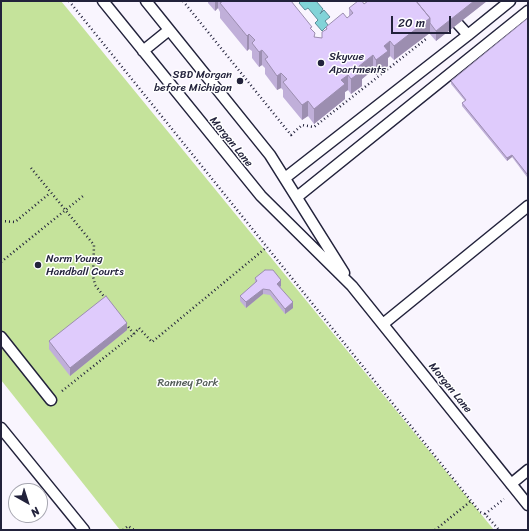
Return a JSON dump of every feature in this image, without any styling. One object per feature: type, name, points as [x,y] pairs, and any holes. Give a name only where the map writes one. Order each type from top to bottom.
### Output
[{"type":"lane","name":"Morgan Lane","points":[[103,1],[261,196],[352,286],[528,506]]},
{"type":"lane","name":"Morgan Lane","points":[[146,1],[270,155],[352,286]]},
{"type":"lane","points":[[285,178],[510,1]]},
{"type":"lane","points":[[297,197],[528,11]]},
{"type":"lane","points":[[458,24],[468,35]]},
{"type":"lane","points":[[142,51],[169,30]]},
{"type":"lane","points":[[383,324],[528,206]]},
{"type":"lane","points":[[1,337],[50,400]]},
{"type":"lane","points":[[1,428],[84,530]]},
{"type":"lane","points":[[513,487],[528,470]]},
{"type":"path","points":[[69,1],[470,501],[480,512],[485,514],[499,530]]},
{"type":"path","points":[[183,1],[291,135],[302,125],[314,127],[426,39]]},
{"type":"path","points":[[31,168],[94,245],[93,276],[95,285],[110,303]]},
{"type":"path","points":[[1,221],[10,222],[18,219],[50,192]]},
{"type":"path","points":[[1,262],[83,196]]},
{"type":"path","points":[[50,400],[134,334],[139,328],[152,342],[267,247]]},
{"type":"path","points":[[124,322],[134,334]]},
{"type":"path","points":[[485,514],[513,487]]},
{"type":"path","points":[[435,530],[470,501]]},
{"type":"path","points":[[123,530],[128,526],[134,530]]},
{"type":"green space","name":"Ranney Park","points":[[1,1],[61,1],[494,530],[120,530],[1,380]]},
{"type":"water","points":[[301,1],[316,1],[323,9],[320,14],[324,10],[330,17],[325,21],[328,25],[322,31],[315,23],[318,20],[308,8],[305,10],[299,3]]},
{"type":"building","name":"Skyvue Apartments","points":[[223,1],[291,1],[312,27],[310,28],[315,33],[314,37],[322,38],[322,32],[327,29],[326,27],[343,13],[347,18],[353,13],[349,8],[358,1],[362,1],[364,4],[368,1],[416,1],[430,18],[394,46],[390,41],[384,46],[388,51],[376,60],[373,55],[358,67],[362,71],[351,79],[348,75],[341,80],[345,84],[314,109],[308,101],[302,105],[283,82],[287,79],[281,73],[277,76],[265,59],[268,57],[262,50],[259,52],[252,43],[255,40],[249,34],[247,36],[220,3]]},
{"type":"building","points":[[416,1],[474,1],[436,31],[430,23],[430,18]]},
{"type":"building","points":[[528,18],[527,174],[512,155],[507,158],[462,103],[466,100],[451,81]]},
{"type":"building","points":[[265,270],[273,270],[281,280],[277,284],[293,302],[285,309],[270,290],[263,289],[246,302],[240,296],[257,281],[255,278]]},
{"type":"building","points":[[106,296],[127,323],[70,368],[49,341]]},
{"type":"place","name":"Skyvue Apartments","points":[[321,63]]},
{"type":"place","name":"SBD Morgan before Michigan","points":[[240,81]]},
{"type":"place","name":"Norm Young Handball Courts","points":[[38,265]]}]
